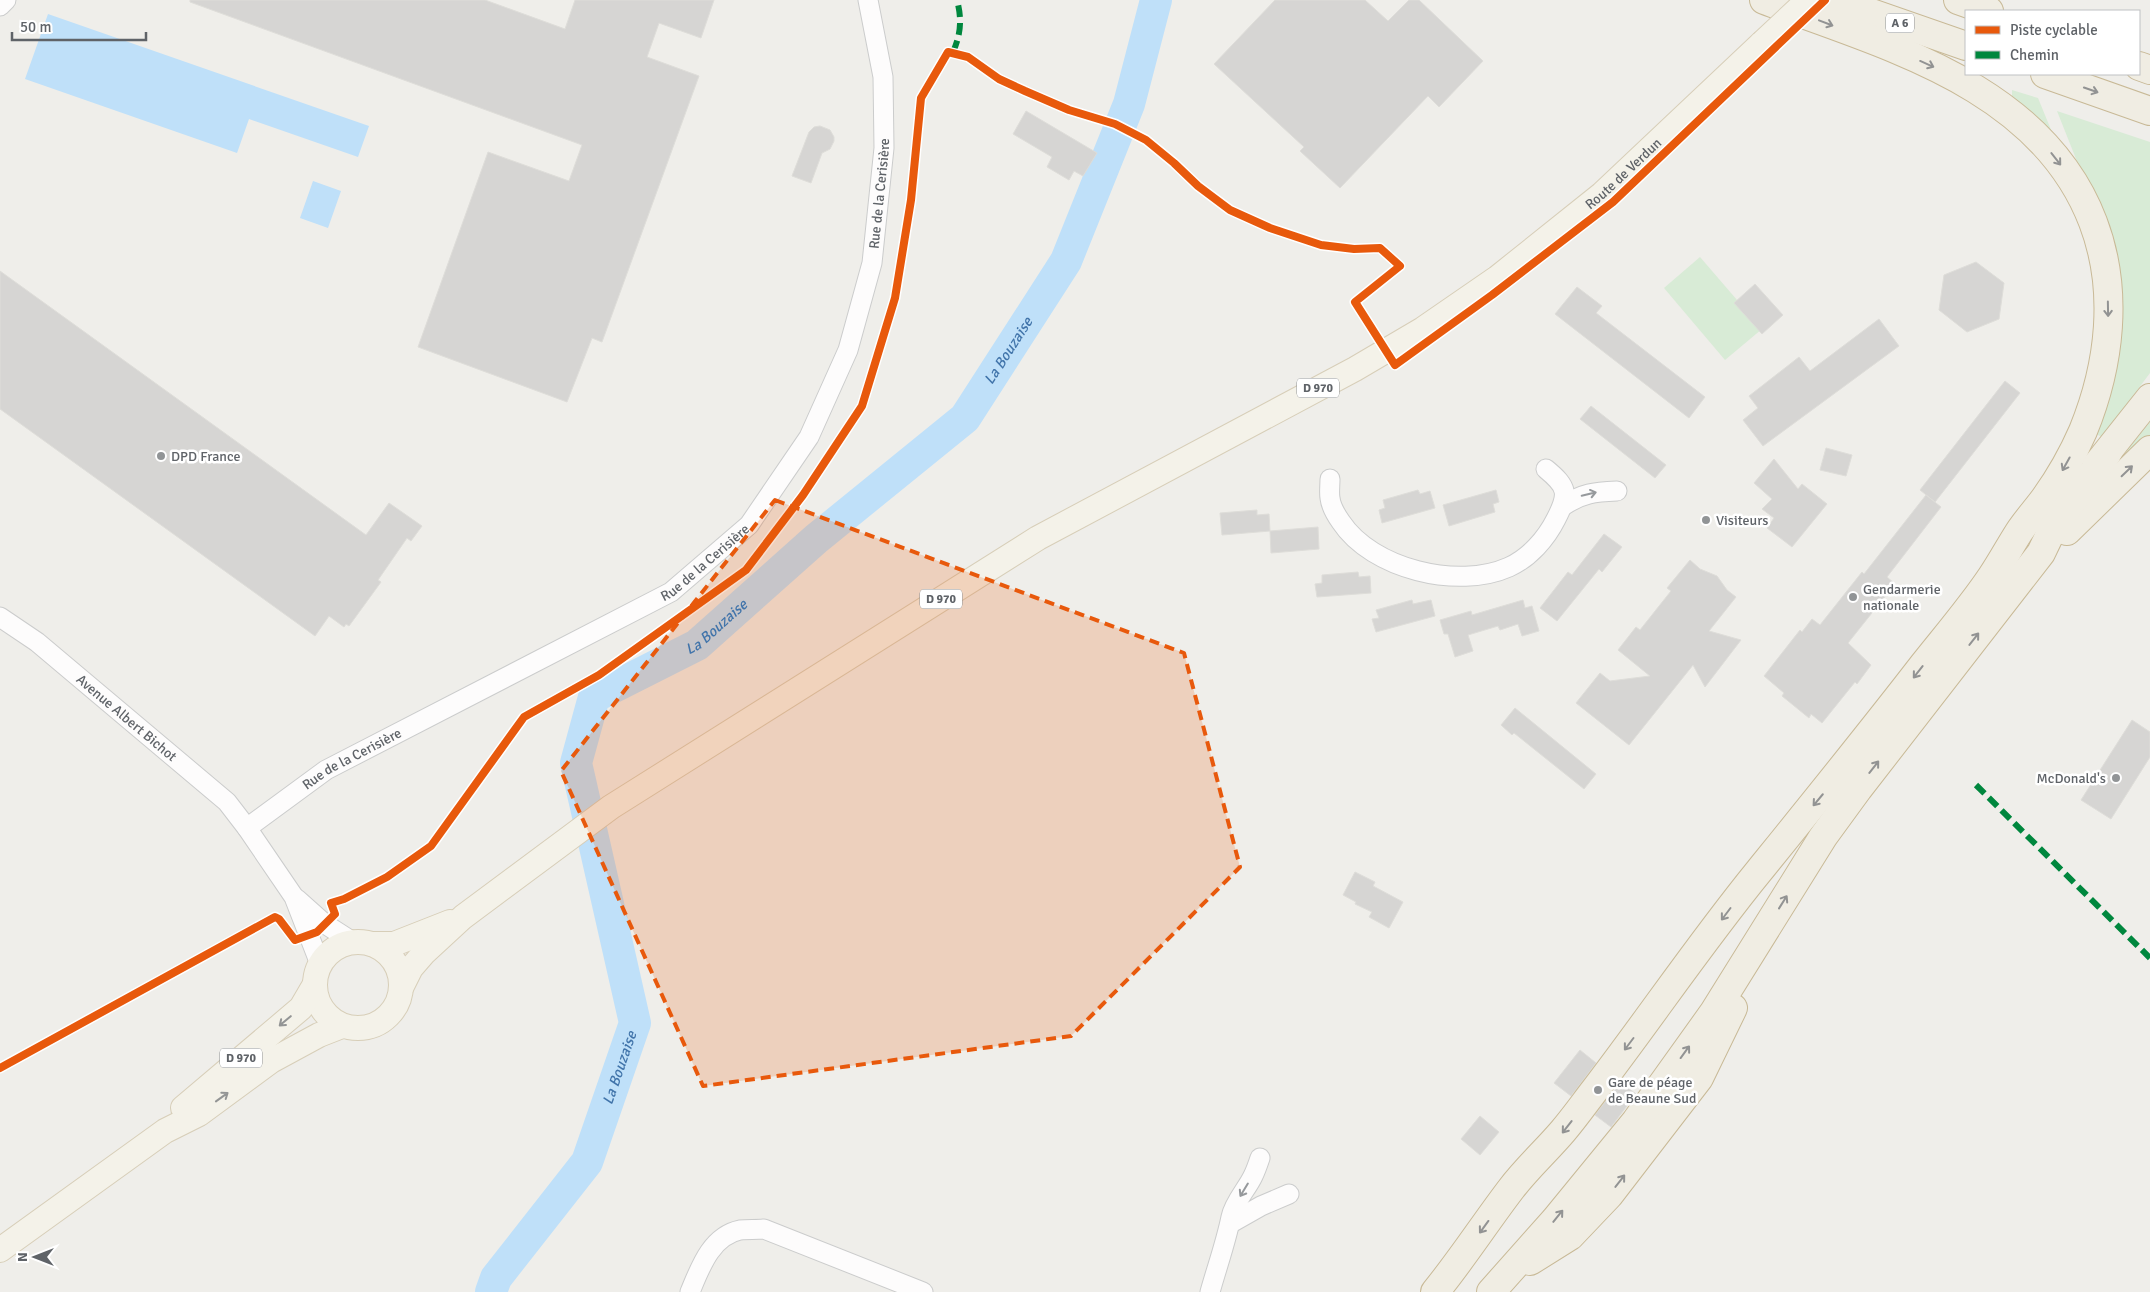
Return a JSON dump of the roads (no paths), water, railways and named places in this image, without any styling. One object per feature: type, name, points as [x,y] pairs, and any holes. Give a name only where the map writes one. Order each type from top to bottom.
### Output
[{"type":"highway","points":[[1435,1292],[1512,1187],[1561,1134],[1755,875],[1837,776],[1991,578],[2022,528],[2066,467],[2096,397],[2105,361],[2109,312],[2102,253],[2094,223],[2082,196],[2067,172],[2047,147],[2009,110],[1986,94],[1933,66],[1764,0]]},
{"type":"highway","name":"A 6","points":[[1834,0],[1965,46]]},
{"type":"highway","points":[[1958,0],[1986,10]]},
{"type":"highway","points":[[2048,75],[2150,111]]},
{"type":"highway","points":[[1498,1286],[1636,1121],[1714,1012],[1823,837],[2041,553],[2054,526],[2150,398]]},
{"type":"highway","points":[[2041,553],[2065,533],[2150,450]]},
{"type":"highway","points":[[1991,578],[2034,537],[2108,452]]},
{"type":"main road","name":"Route de Verdun","points":[[463,916],[531,864],[611,807],[1038,538],[1356,369],[1423,329],[1497,278],[1602,194],[1808,0]]},
{"type":"main road","name":"D 970","points":[[363,943],[394,944],[463,916]]},
{"type":"main road","name":"D 970","points":[[402,986],[411,968],[424,953],[463,916]]},
{"type":"main road","points":[[363,943],[385,951],[394,960],[400,972],[402,986],[400,1000],[393,1012],[383,1022],[363,1028],[342,1026],[325,1013],[319,1004],[318,974],[334,949],[363,943]]},
{"type":"main road","name":"D 970","points":[[165,1131],[186,1105],[301,1008],[318,974]]},
{"type":"main road","name":"D 970","points":[[0,1250],[165,1131],[199,1114],[271,1061],[319,1035],[342,1026]]},
{"type":"street","points":[[0,6],[6,0]]},
{"type":"street","name":"Rue de la Cerisière","points":[[247,828],[326,770],[671,592],[749,525],[809,438],[848,350],[872,263],[884,148],[883,77],[868,0]]},
{"type":"street","points":[[1330,480],[1330,498],[1334,511],[1357,542],[1377,556],[1408,569],[1432,574],[1465,576],[1486,574],[1509,567],[1529,554],[1548,535],[1566,496],[1564,487],[1558,478],[1546,469]]},
{"type":"street","points":[[1563,506],[1590,492],[1617,491]]},
{"type":"street","name":"Avenue Albert Bichot","points":[[0,617],[37,642],[227,802],[247,828]]},
{"type":"street","points":[[247,828],[294,897],[325,924],[363,943]]},
{"type":"street","points":[[294,897],[318,974]]},
{"type":"street","points":[[1210,1292],[1231,1223],[1231,1217],[1243,1192],[1253,1177],[1260,1158]]},
{"type":"street","points":[[1231,1223],[1261,1206],[1289,1194]]},
{"type":"street","points":[[690,1292],[705,1256],[724,1236],[740,1230],[764,1229],[923,1292]]},
{"type":"water","points":[[48,14],[369,126],[358,157],[249,119],[237,153],[25,79]]},
{"type":"water","points":[[313,181],[341,191],[328,228],[300,218]]},
{"type":"waterway","name":"La Bouzaise","points":[[491,1292],[496,1278],[587,1162],[635,1023],[576,763],[594,697],[697,645],[816,539],[965,418],[1066,261],[1129,104],[1156,0]]},
{"type":"place","name":"DPD France","points":[[161,456]]},
{"type":"place","name":"Visiteurs","points":[[1706,520]]},
{"type":"place","name":"Gendarmerie nationale","points":[[1853,597]]},
{"type":"place","name":"McDonald's","points":[[2116,778]]},
{"type":"place","name":"Gare de péage de Beaune Sud","points":[[1598,1090]]}]
